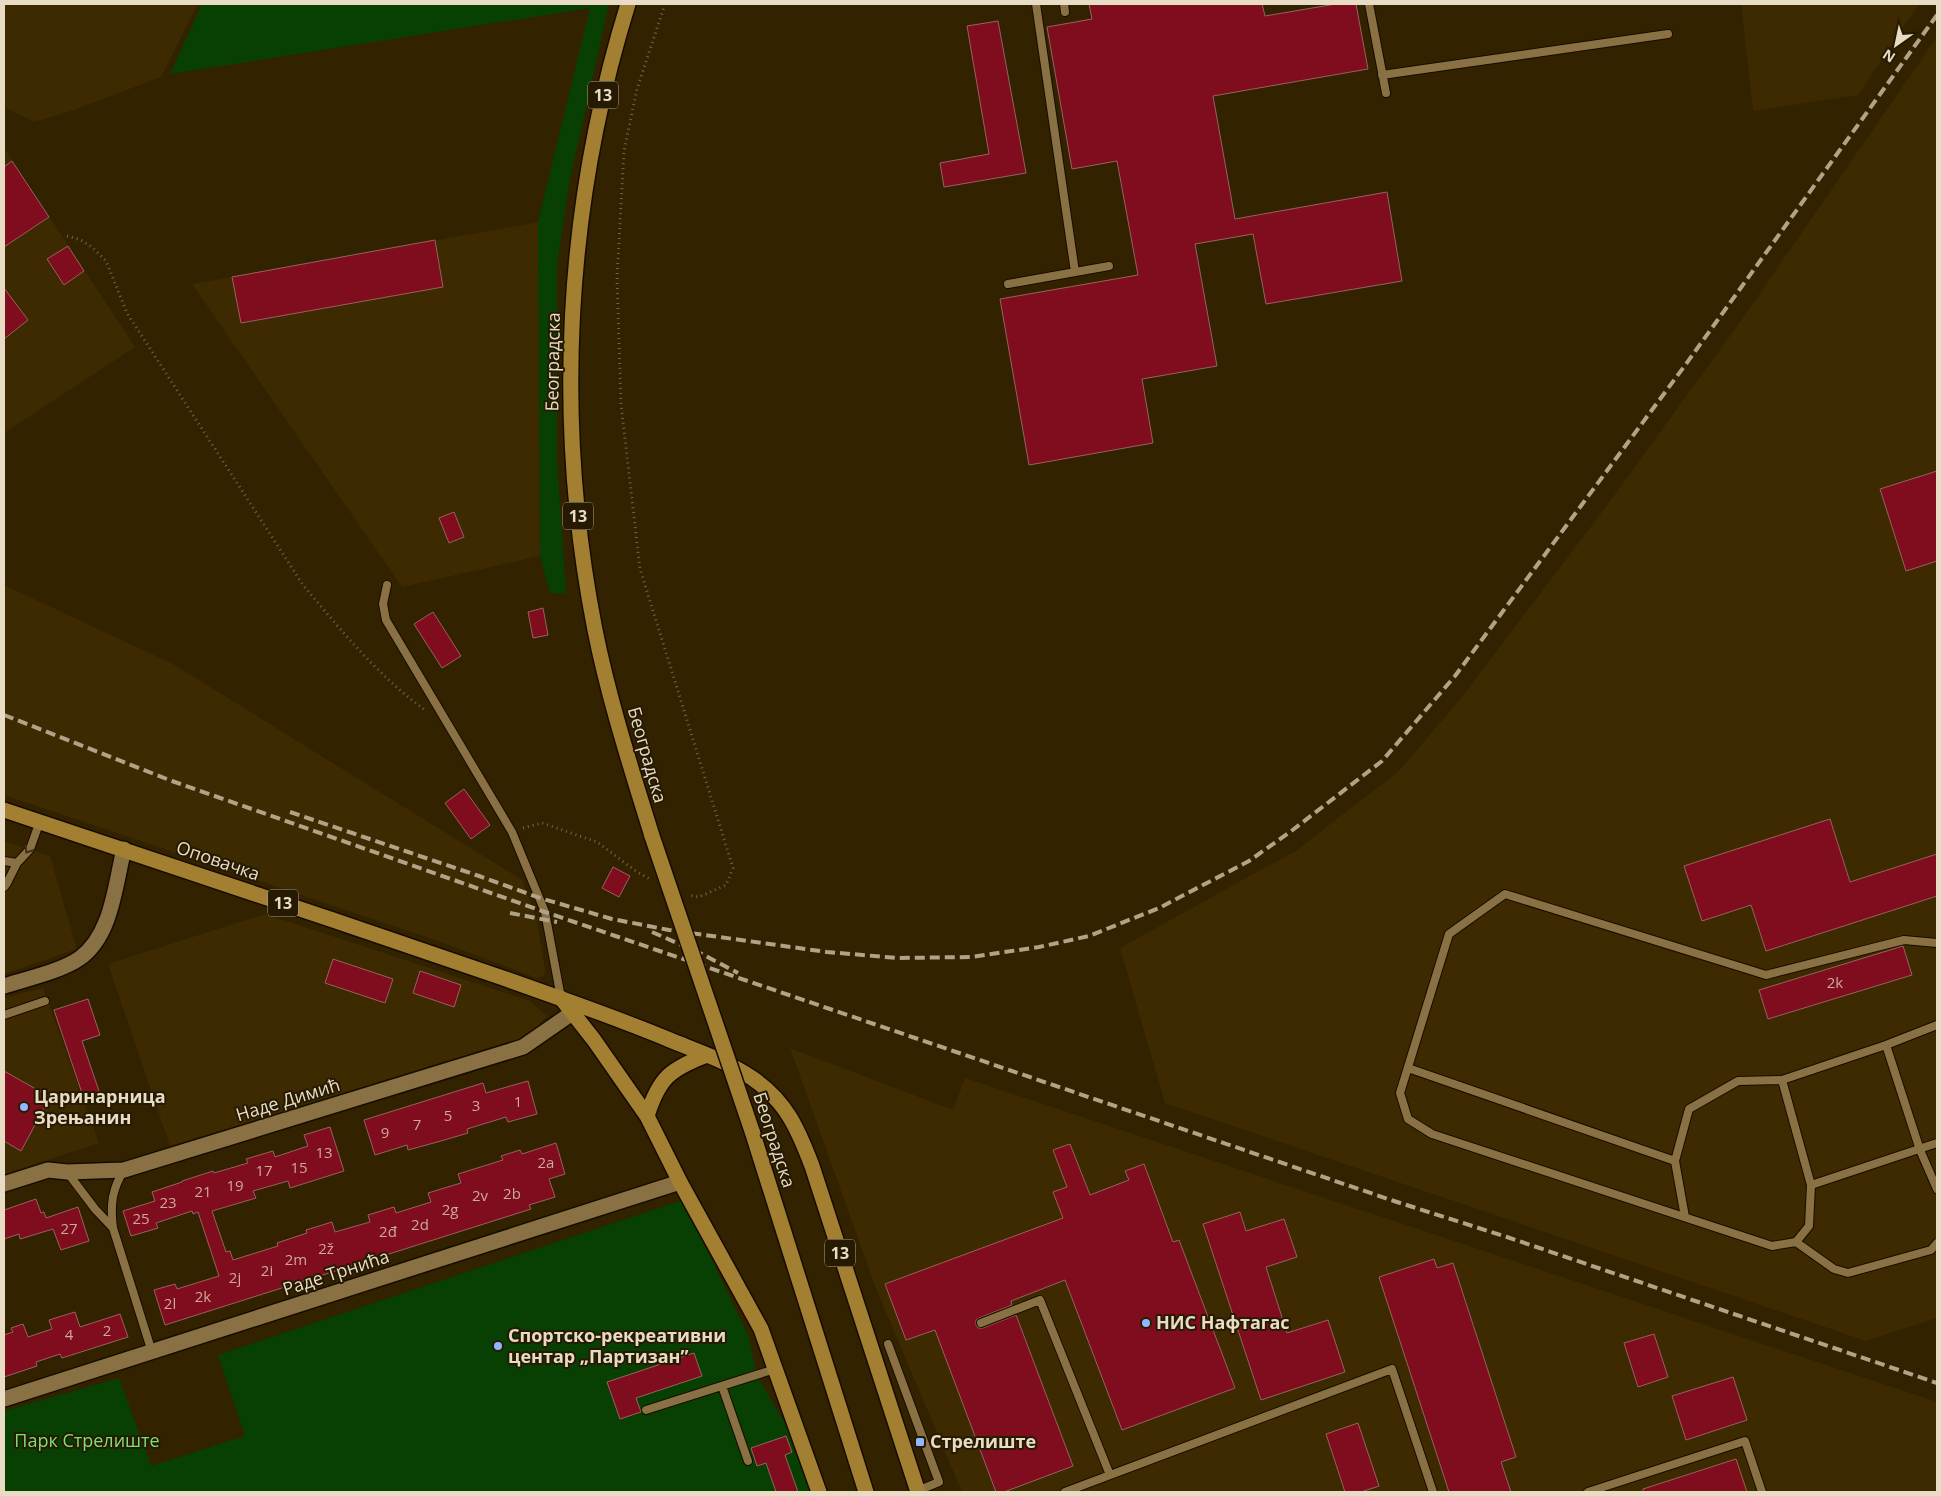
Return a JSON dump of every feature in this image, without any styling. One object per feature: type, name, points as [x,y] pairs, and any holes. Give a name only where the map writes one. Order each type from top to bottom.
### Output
[{"type":"main road","name":"Београдска","points":[[628,4],[598,113],[582,206],[573,298],[571,411],[579,530],[596,632],[620,733],[652,836],[752,1131],[866,1492]]},
{"type":"main road","name":"Оповачка","points":[[4,810],[561,998]]},
{"type":"main road","points":[[561,998],[594,1040],[647,1116],[680,1182],[761,1329],[820,1492]]},
{"type":"main road","name":"13","points":[[561,998],[601,1012],[707,1055],[751,1078],[775,1096],[789,1115],[800,1132],[812,1166],[917,1491]]},
{"type":"main road","points":[[647,1116],[653,1097],[661,1083],[672,1072],[687,1063],[707,1055]]},
{"type":"street","points":[[4,986],[65,966],[79,959],[94,946],[107,920],[124,850]]},
{"type":"street","name":"Наде Димић","points":[[4,1184],[48,1170],[67,1172],[124,1170],[523,1047],[572,1013]]},
{"type":"street","name":"Раде Трнића","points":[[4,1399],[680,1182]]},
{"type":"lane","points":[[1036,4],[1075,272]]},
{"type":"lane","points":[[1064,4],[1065,12]]},
{"type":"lane","points":[[1369,4],[1386,93]]},
{"type":"lane","points":[[1382,75],[1668,34]]},
{"type":"lane","points":[[1008,284],[1110,266]]},
{"type":"lane","points":[[387,585],[382,604],[386,620],[512,832],[545,912],[561,998]]},
{"type":"lane","points":[[4,886],[18,864],[30,850],[40,822]]},
{"type":"lane","points":[[4,861],[18,864]]},
{"type":"lane","points":[[1782,1080],[1811,1185],[1809,1226],[1796,1242],[1772,1246],[1432,1134],[1408,1119],[1400,1093],[1449,934],[1505,894],[1766,975],[1904,940],[1937,943]]},
{"type":"lane","points":[[4,1015],[46,1001]]},
{"type":"lane","points":[[1685,1217],[1675,1161],[1689,1109],[1738,1081],[1782,1080],[1886,1045],[1937,1025]]},
{"type":"lane","points":[[1886,1045],[1920,1150],[1937,1189]]},
{"type":"lane","points":[[1408,1068],[1675,1161]]},
{"type":"lane","points":[[1811,1185],[1937,1144]]},
{"type":"lane","points":[[124,1170],[116,1182],[111,1199],[113,1228],[152,1352]]},
{"type":"lane","points":[[67,1172],[95,1209],[113,1228]]},
{"type":"lane","points":[[1796,1242],[1834,1269],[1848,1273],[1931,1250],[1937,1243]]},
{"type":"lane","points":[[981,1323],[1040,1300],[1110,1475]]},
{"type":"lane","points":[[888,1344],[939,1482],[917,1491]]},
{"type":"lane","points":[[646,1410],[775,1369]]},
{"type":"lane","points":[[1065,1492],[1392,1369],[1433,1492]]},
{"type":"lane","points":[[722,1386],[748,1460]]},
{"type":"lane","points":[[1588,1492],[1745,1441],[1762,1492]]},
{"type":"path","points":[[665,4],[637,89],[624,151],[617,278],[621,404],[640,569],[733,868],[726,885],[699,897],[680,893]]},
{"type":"path","points":[[67,236],[81,240],[93,248],[106,261],[128,313],[304,585],[335,624],[399,691],[428,712]]},
{"type":"path","points":[[512,832],[542,823],[570,832],[598,842],[637,872],[654,881]]},
{"type":"shaded area","points":[[4,4],[198,4],[161,77],[74,110],[34,122],[4,107]]},
{"type":"shaded area","points":[[1741,4],[1919,4],[1858,95],[1753,111]]},
{"type":"shaded area","points":[[1937,37],[1937,1318],[1866,1341],[1165,1103],[1120,948],[1297,850],[1399,771],[1461,698],[1605,508],[1740,322]]},
{"type":"shaded area","points":[[4,148],[135,347],[4,433]]},
{"type":"shaded area","points":[[538,222],[540,556],[402,587],[192,284]]},
{"type":"shaded area","points":[[4,585],[173,664],[522,880],[537,920],[545,970],[544,975],[537,978],[441,942],[4,795]]},
{"type":"shaded area","points":[[4,841],[50,856],[77,949],[4,974]]},
{"type":"shaded area","points":[[265,914],[530,1001],[547,1016],[533,1031],[517,1041],[170,1146],[108,964]]},
{"type":"shaded area","points":[[43,988],[99,1143],[4,1174],[4,998]]},
{"type":"shaded area","points":[[790,1048],[953,1110],[965,1078],[1937,1402],[1937,1492],[962,1492],[875,1286]]},
{"type":"green space","points":[[202,4],[609,4],[569,184],[557,264],[557,461],[566,594],[550,593],[540,556],[538,222],[590,8],[170,74]]},
{"type":"green space","name":"Спортско-рекреативни центар „Партизан”","points":[[683,1200],[749,1337],[755,1368],[760,1381],[787,1427],[811,1492],[4,1492],[4,1411],[119,1378],[151,1466],[245,1436],[218,1355]]},
{"type":"building","points":[[1089,4],[1262,4],[1265,16],[1336,4],[1356,4],[1368,69],[1213,96],[1235,219],[1387,192],[1402,281],[1266,304],[1253,234],[1195,244],[1217,366],[1142,379],[1153,443],[1029,465],[1000,299],[1138,275],[1117,161],[1072,169],[1047,27],[1092,19]]},
{"type":"building","points":[[998,21],[1026,173],[944,187],[940,163],[989,154],[967,26]]},
{"type":"building","points":[[12,161],[49,217],[4,247],[4,167]]},
{"type":"building","points":[[435,240],[443,287],[241,323],[232,277]]},
{"type":"building","points":[[68,246],[84,271],[64,285],[47,259]]},
{"type":"building","points":[[4,288],[28,320],[4,339]]},
{"type":"building","points":[[1937,471],[1937,561],[1906,571],[1880,489]]},
{"type":"building","points":[[454,512],[464,537],[449,543],[439,518]]},
{"type":"building","points":[[543,608],[548,635],[533,638],[528,612]]},
{"type":"building","points":[[433,612],[461,656],[442,668],[414,624]]},
{"type":"building","points":[[464,789],[490,825],[471,839],[445,803]]},
{"type":"building","points":[[1830,819],[1850,882],[1937,854],[1937,896],[1766,951],[1751,905],[1702,921],[1684,866]]},
{"type":"building","points":[[613,867],[630,876],[619,897],[602,888]]},
{"type":"building","points":[[1903,946],[1912,975],[1768,1019],[1759,990]]},
{"type":"building","points":[[333,959],[393,979],[385,1003],[325,983]]},
{"type":"building","points":[[420,971],[461,985],[454,1007],[413,993]]},
{"type":"building","points":[[88,999],[100,1035],[82,1041],[100,1094],[84,1099],[54,1010]]},
{"type":"building","name":"Царинарница Зрењанин","points":[[4,1071],[50,1097],[21,1151],[4,1141]]},
{"type":"building","points":[[528,1081],[537,1114],[508,1122],[506,1117],[467,1129],[468,1133],[441,1141],[408,1150],[407,1145],[375,1155],[364,1120],[483,1083],[486,1093]]},
{"type":"building","points":[[330,1127],[344,1171],[290,1188],[288,1181],[253,1191],[256,1198],[212,1211],[226,1252],[230,1251],[233,1260],[278,1246],[277,1243],[307,1233],[306,1230],[332,1222],[335,1232],[370,1222],[368,1215],[394,1207],[396,1213],[431,1202],[428,1193],[461,1183],[458,1174],[503,1160],[501,1156],[520,1150],[522,1154],[556,1143],[565,1174],[549,1179],[555,1197],[529,1205],[531,1209],[165,1325],[154,1290],[175,1284],[177,1289],[219,1276],[198,1212],[193,1214],[192,1211],[156,1223],[158,1228],[131,1236],[123,1211],[155,1201],[152,1192],[182,1181],[248,1163],[246,1159],[273,1151],[275,1157],[308,1146],[304,1135]]},
{"type":"building","name":"НИС Нафтагас","points":[[1070,1144],[1090,1195],[1129,1180],[1125,1171],[1144,1164],[1173,1242],[1179,1240],[1235,1388],[1122,1430],[1065,1280],[1011,1301],[1012,1305],[976,1320],[976,1325],[978,1328],[983,1328],[1016,1315],[1073,1466],[1004,1492],[996,1492],[935,1330],[906,1340],[885,1284],[1063,1218],[1053,1192],[1067,1187],[1053,1150]]},
{"type":"building","points":[[36,1199],[41,1213],[44,1212],[46,1218],[78,1207],[89,1241],[61,1250],[53,1229],[20,1239],[19,1234],[4,1239],[4,1210]]},
{"type":"building","points":[[1240,1212],[1246,1231],[1284,1219],[1297,1257],[1266,1267],[1287,1333],[1328,1320],[1345,1372],[1261,1400],[1203,1224]]},
{"type":"building","points":[[1434,1259],[1437,1268],[1453,1263],[1516,1457],[1501,1462],[1511,1492],[1449,1492],[1379,1277]]},
{"type":"building","points":[[75,1312],[80,1327],[120,1314],[128,1337],[62,1358],[60,1354],[36,1362],[37,1366],[4,1377],[4,1335],[13,1332],[11,1328],[23,1324],[28,1337],[52,1329],[49,1320]]},
{"type":"building","points":[[1654,1334],[1668,1377],[1638,1387],[1624,1343]]},
{"type":"building","points":[[694,1353],[702,1376],[636,1398],[641,1412],[620,1419],[607,1382]]},
{"type":"building","points":[[1733,1377],[1747,1420],[1686,1440],[1672,1396]]},
{"type":"building","points":[[1358,1423],[1379,1486],[1361,1492],[1345,1492],[1326,1434]]},
{"type":"building","points":[[786,1436],[792,1452],[785,1455],[798,1492],[776,1492],[766,1463],[757,1466],[751,1448]]},
{"type":"building","points":[[1736,1459],[1747,1492],[1643,1492],[1643,1489]]},
{"type":"railway","points":[[290,812],[540,898],[612,919],[669,930],[827,952],[898,958],[971,957],[1039,947],[1089,936],[1159,908],[1249,861],[1382,761],[1455,676],[1686,364],[1937,15]]},
{"type":"railway","points":[[4,715],[172,781],[545,912],[1394,1201],[1507,1237],[1937,1383]]},
{"type":"railway","points":[[510,913],[557,922]]},
{"type":"railway","points":[[652,932],[702,954],[738,973]]},
{"type":"place","name":"Царинарница Зрењанин","points":[[24,1107]]},
{"type":"place","name":"НИС Нафтагас","points":[[1146,1323]]},
{"type":"place","name":"Спортско-рекреативни центар „Партизан”","points":[[498,1346]]},
{"type":"place","name":"Стрелиште","points":[[920,1442]]},
{"type":"park label","name":"Парк Стрелиште","points":[[87,1441]]}]
